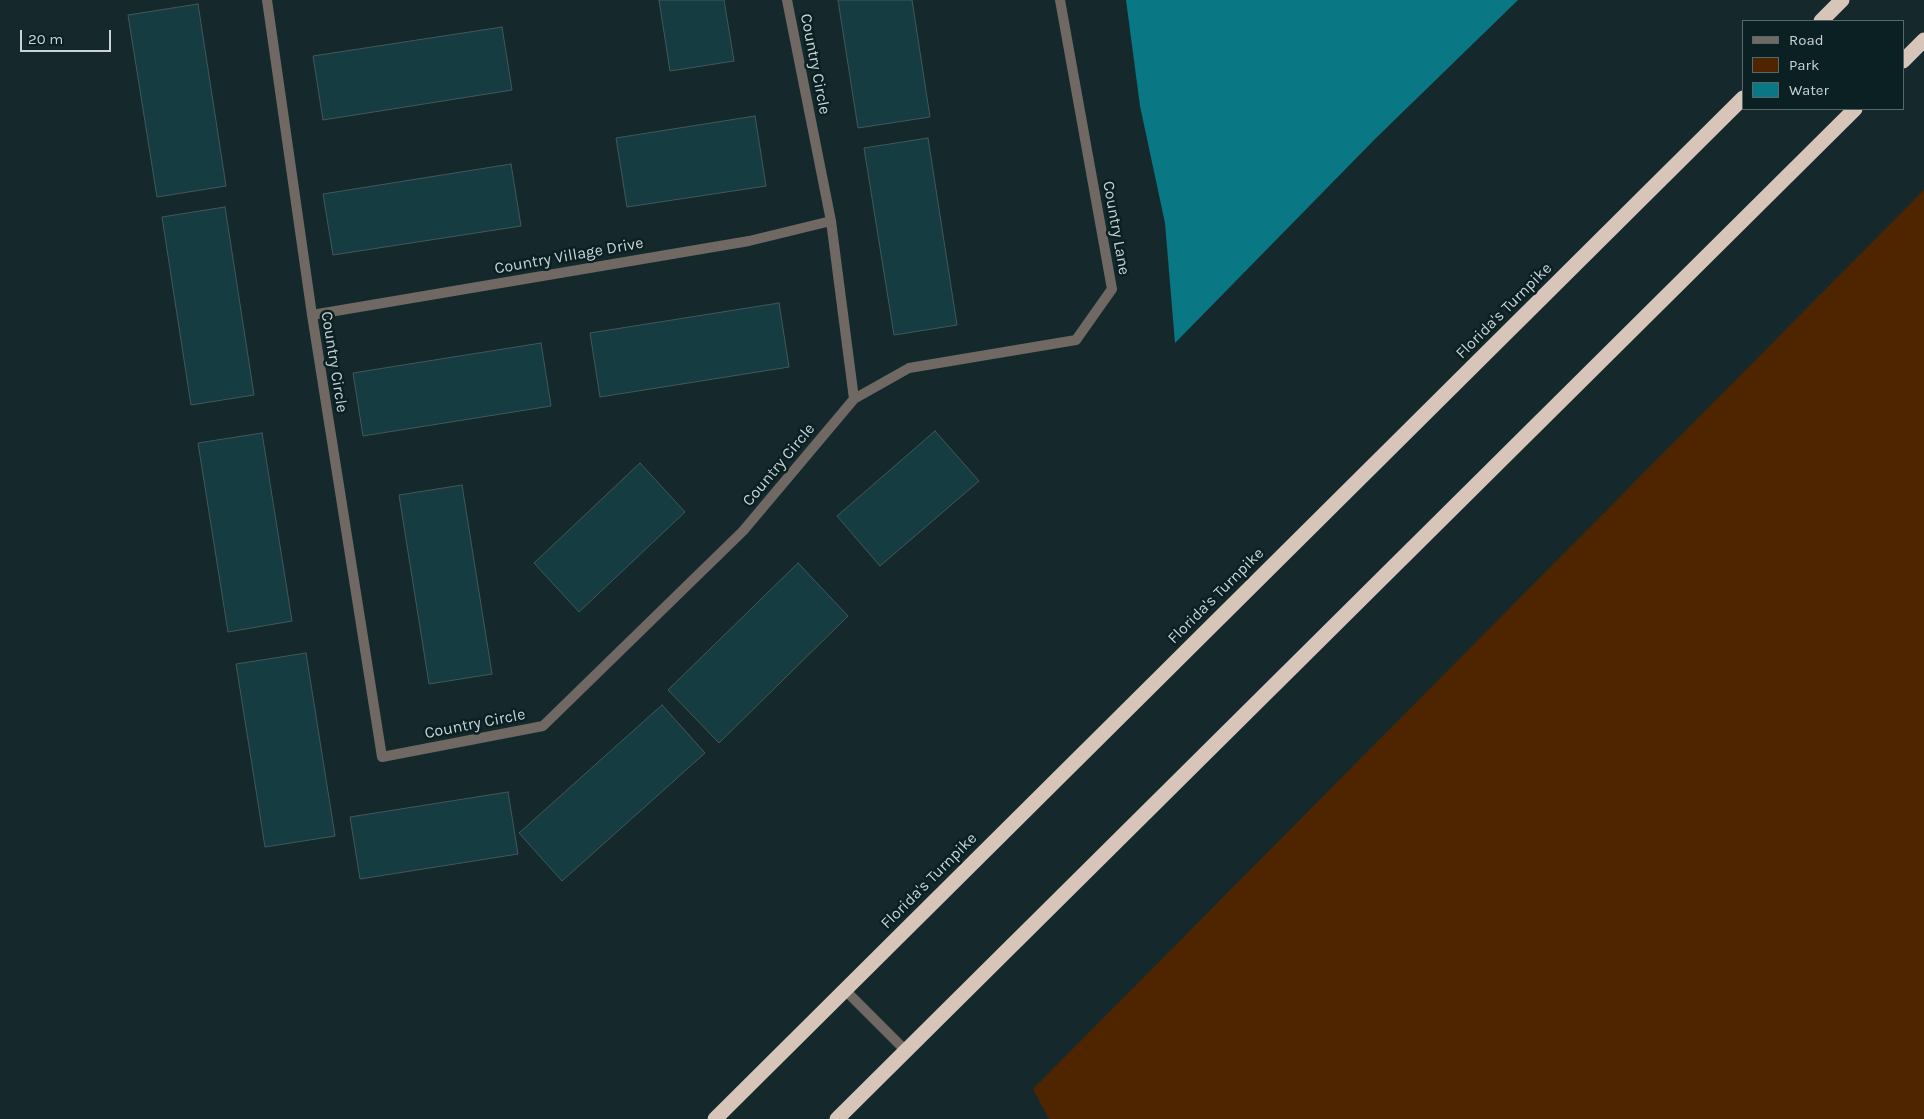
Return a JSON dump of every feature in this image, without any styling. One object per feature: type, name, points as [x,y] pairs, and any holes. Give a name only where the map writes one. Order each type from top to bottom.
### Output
[{"type":"highway","points":[[1822,20],[1842,0]]},
{"type":"highway","points":[[1904,60],[1924,40]]},
{"type":"highway","name":"Florida's Turnpike","points":[[715,1119],[1742,99]]},
{"type":"highway","points":[[837,1119],[1854,110]]},
{"type":"street","name":"Country Circle","points":[[267,0],[312,315],[382,757],[543,726],[743,531],[854,399],[831,221],[787,0]]},
{"type":"street","name":"Country Lane","points":[[854,399],[909,368],[1076,340],[1112,288],[1060,0]]},
{"type":"street","name":"Country Village Drive","points":[[312,315],[749,241],[831,221]]},
{"type":"street","points":[[844,989],[905,1050]]},
{"type":"green space","points":[[1924,190],[1924,1119],[1049,1119],[1033,1089]]},
{"type":"water","points":[[1126,0],[1518,0],[1375,139],[1175,343],[1165,223],[1140,106]]},
{"type":"building","points":[[659,0],[724,0],[734,61],[670,71]]},
{"type":"building","points":[[838,0],[912,0],[930,117],[858,128]]},
{"type":"building","points":[[198,4],[226,186],[157,197],[128,15]]},
{"type":"building","points":[[502,27],[512,90],[323,120],[313,56]]},
{"type":"building","points":[[755,116],[766,186],[627,207],[616,138]]},
{"type":"building","points":[[928,138],[957,325],[894,335],[864,148]]},
{"type":"building","points":[[511,164],[521,226],[333,255],[323,194]]},
{"type":"building","points":[[225,207],[254,395],[191,405],[162,217]]},
{"type":"building","points":[[779,303],[789,367],[600,397],[590,333]]},
{"type":"building","points":[[541,343],[551,406],[363,436],[353,373]]},
{"type":"building","points":[[935,431],[979,481],[880,566],[837,516]]},
{"type":"building","points":[[262,433],[292,621],[228,632],[198,443]]},
{"type":"building","points":[[640,463],[685,512],[579,612],[534,563]]},
{"type":"building","points":[[462,485],[492,674],[429,684],[399,495]]},
{"type":"building","points":[[798,563],[848,616],[719,743],[668,690]]},
{"type":"building","points":[[306,653],[335,836],[265,847],[236,664]]},
{"type":"building","points":[[662,705],[705,753],[562,881],[519,833]]},
{"type":"building","points":[[508,792],[518,854],[360,879],[350,817]]}]
